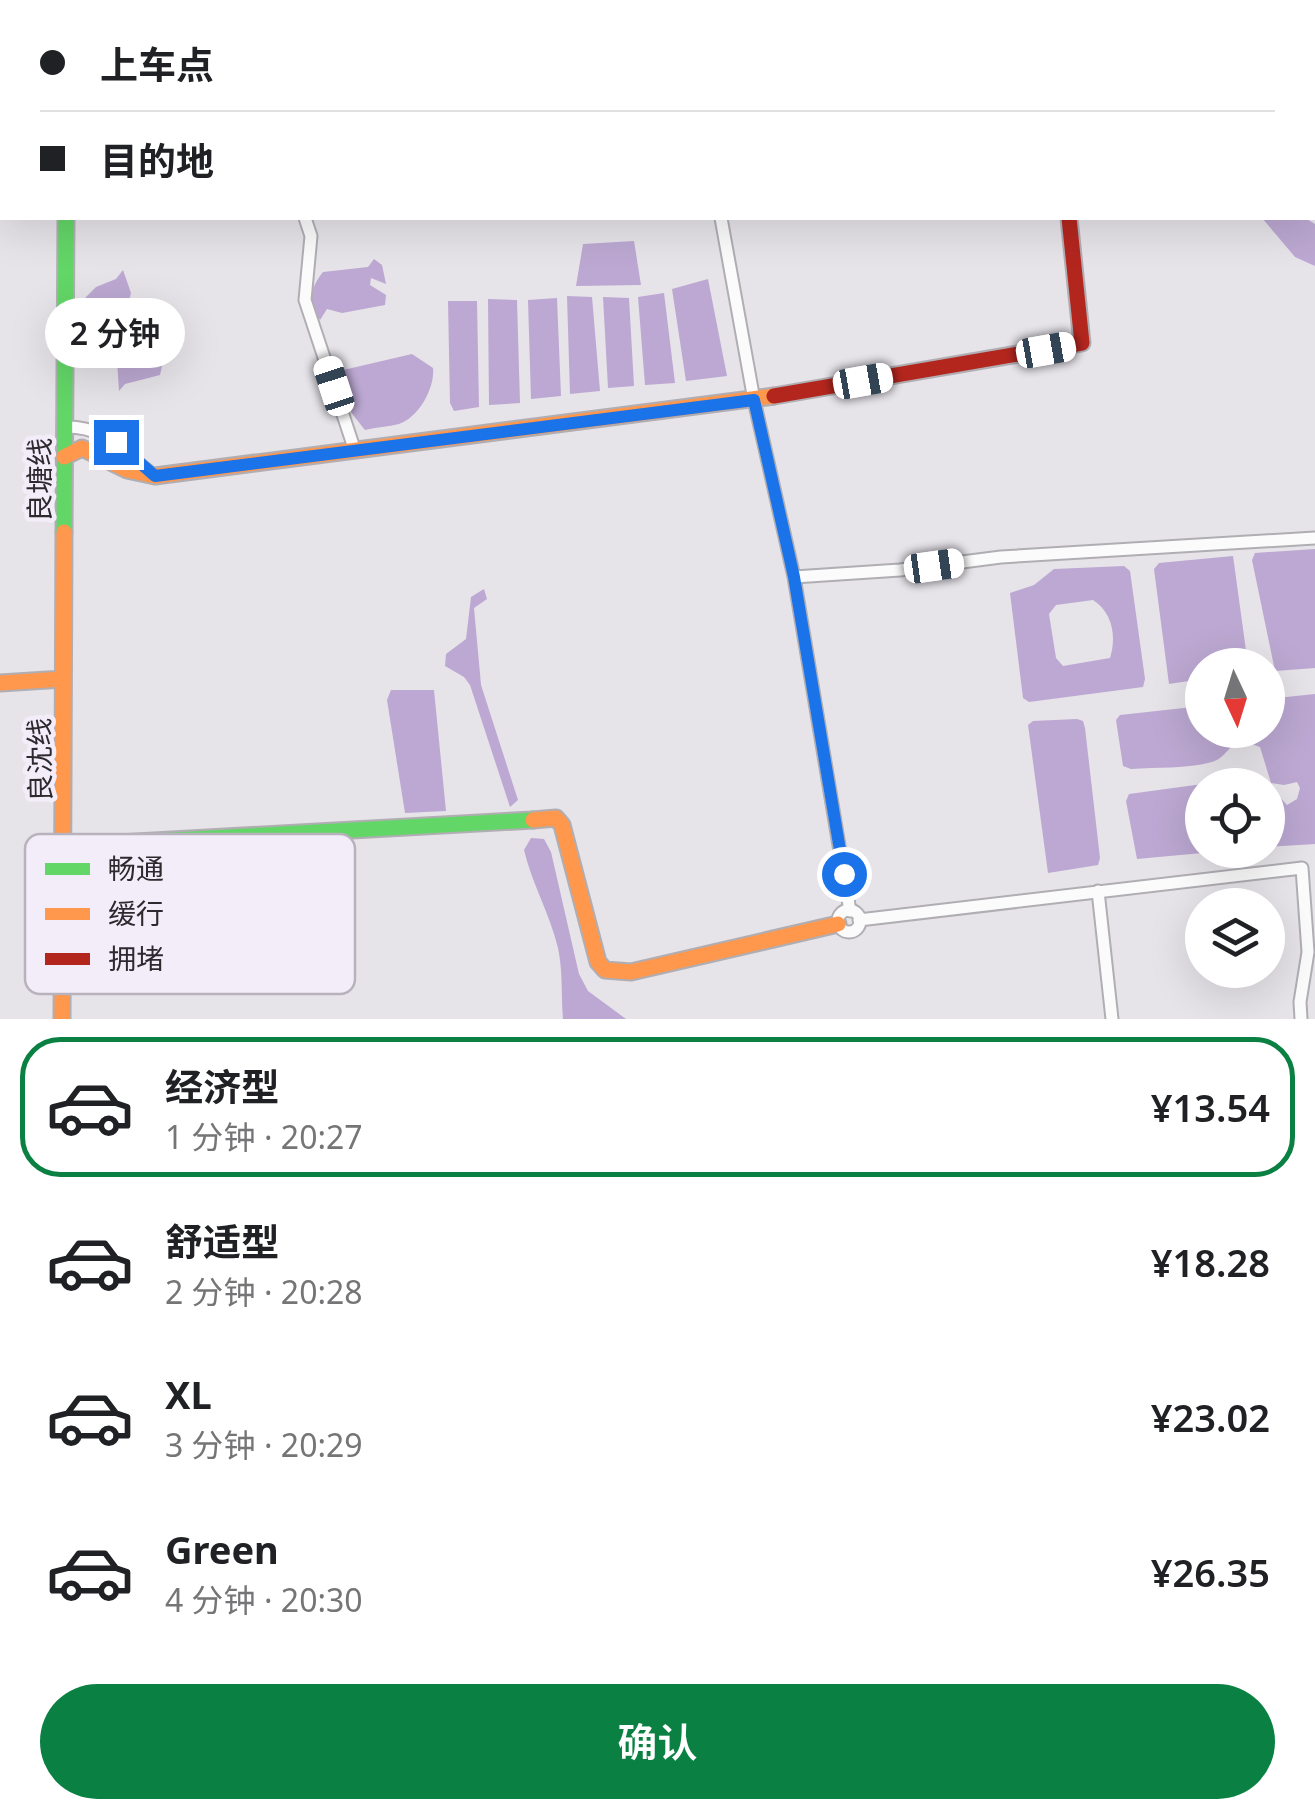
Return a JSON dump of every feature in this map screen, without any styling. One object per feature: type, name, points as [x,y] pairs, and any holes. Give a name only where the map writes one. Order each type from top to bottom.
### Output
[{"type":"street","name":"良塘线","points":[[63,679],[66,220]]},
{"type":"street","points":[[306,220],[311,236],[305,300],[356,451]]},
{"type":"street","points":[[720,220],[754,400],[794,577],[854,915],[856,930],[842,930],[838,924],[840,914],[854,915],[1098,891],[1302,868],[1308,952],[1301,1019]]},
{"type":"street","points":[[64,457],[82,448],[126,470],[155,476],[754,400],[1082,343],[1068,220]]},
{"type":"street","points":[[64,427],[84,426],[99,431],[155,476]]},
{"type":"street","points":[[794,577],[900,570],[1001,557],[1315,538]]},
{"type":"street","points":[[0,683],[63,679]]},
{"type":"street","name":"良沈线","points":[[63,679],[65,834]]},
{"type":"street","points":[[299,834],[556,818],[562,825],[598,962],[605,970],[631,972],[838,924]]},
{"type":"street","points":[[1098,891],[1112,1019]]},
{"type":"street","name":"良沈线","points":[[62,994],[62,1019]]},
{"type":"shaded area","points":[[1264,220],[1308,220],[1315,224],[1315,266],[1295,257]]},
{"type":"shaded area","points":[[634,241],[641,285],[576,286],[583,244]]},
{"type":"shaded area","points":[[374,259],[382,265],[386,284],[371,278],[370,285],[386,295],[385,305],[342,313],[327,309],[320,320],[312,296],[323,272],[368,267]]},
{"type":"shaded area","points":[[123,270],[131,293],[126,312],[141,349],[151,349],[162,338],[164,357],[160,375],[125,384],[119,391],[116,345],[77,344],[77,306],[96,287],[116,279]]},
{"type":"shaded area","points":[[708,279],[727,376],[686,381],[672,289]]},
{"type":"shaded area","points":[[664,293],[675,383],[645,385],[638,297]]},
{"type":"shaded area","points":[[567,296],[592,297],[600,391],[570,394]]},
{"type":"shaded area","points":[[603,297],[629,298],[634,386],[608,388]]},
{"type":"shaded area","points":[[557,298],[561,396],[531,399],[528,300]]},
{"type":"shaded area","points":[[488,299],[517,300],[520,403],[489,405]]},
{"type":"shaded area","points":[[448,301],[477,301],[479,407],[454,411],[450,403]]},
{"type":"shaded area","points":[[412,354],[433,368],[424,401],[399,424],[365,430],[342,395],[339,371]]},
{"type":"shaded area","points":[[1315,549],[1315,668],[1285,670],[1285,648],[1270,648],[1252,560],[1255,553]]},
{"type":"shaded area","points":[[1233,556],[1246,648],[1185,648],[1185,682],[1169,684],[1154,569],[1159,563]]},
{"type":"shaded area","points":[[1124,566],[1130,571],[1143,687],[1029,702],[1023,698],[1010,593],[1034,585],[1054,569]],"holes":[[[1093,600],[1111,625],[1110,658],[1063,666],[1056,658],[1049,614],[1056,605]]]},
{"type":"shaded area","points":[[484,589],[487,599],[474,608],[481,685],[518,800],[510,807],[470,685],[445,666],[446,654],[466,639],[471,597]]},
{"type":"shaded area","points":[[391,690],[434,690],[446,811],[405,813],[387,700]]},
{"type":"shaded area","points":[[1315,694],[1315,844],[1285,846],[1285,803],[1297,799],[1300,788],[1297,782],[1285,785],[1285,768],[1266,768],[1260,748],[1285,748],[1285,697]]},
{"type":"shaded area","points":[[1185,708],[1185,748],[1231,748],[1212,762],[1131,769],[1123,766],[1116,720],[1120,715]]},
{"type":"shaded area","points":[[1033,721],[1083,721],[1085,728],[1100,858],[1098,865],[1048,873],[1028,725]]},
{"type":"shaded area","points":[[1185,786],[1185,855],[1137,859],[1126,801],[1129,794]]},
{"type":"shaded area","points":[[531,838],[544,839],[551,852],[579,974],[588,991],[626,1019],[563,1019],[558,948],[524,850]]},
{"type":"traffic: fast","points":[[64,532],[66,220]]},
{"type":"traffic: fast","points":[[281,834],[533,820]]},
{"type":"traffic: slow","points":[[64,457],[82,448],[127,470],[155,476],[774,396]]},
{"type":"traffic: slow","points":[[63,834],[64,532]]},
{"type":"traffic: slow","points":[[0,683],[63,679]]},
{"type":"traffic: slow","points":[[533,820],[556,818],[562,825],[598,962],[605,970],[631,972],[838,924]]},
{"type":"traffic: slow","points":[[62,994],[62,1019]]},
{"type":"traffic: jam","points":[[774,396],[1082,343],[1069,220]]},
{"type":"route","points":[[116,442],[155,476],[754,400],[794,577],[844,874]]}]
